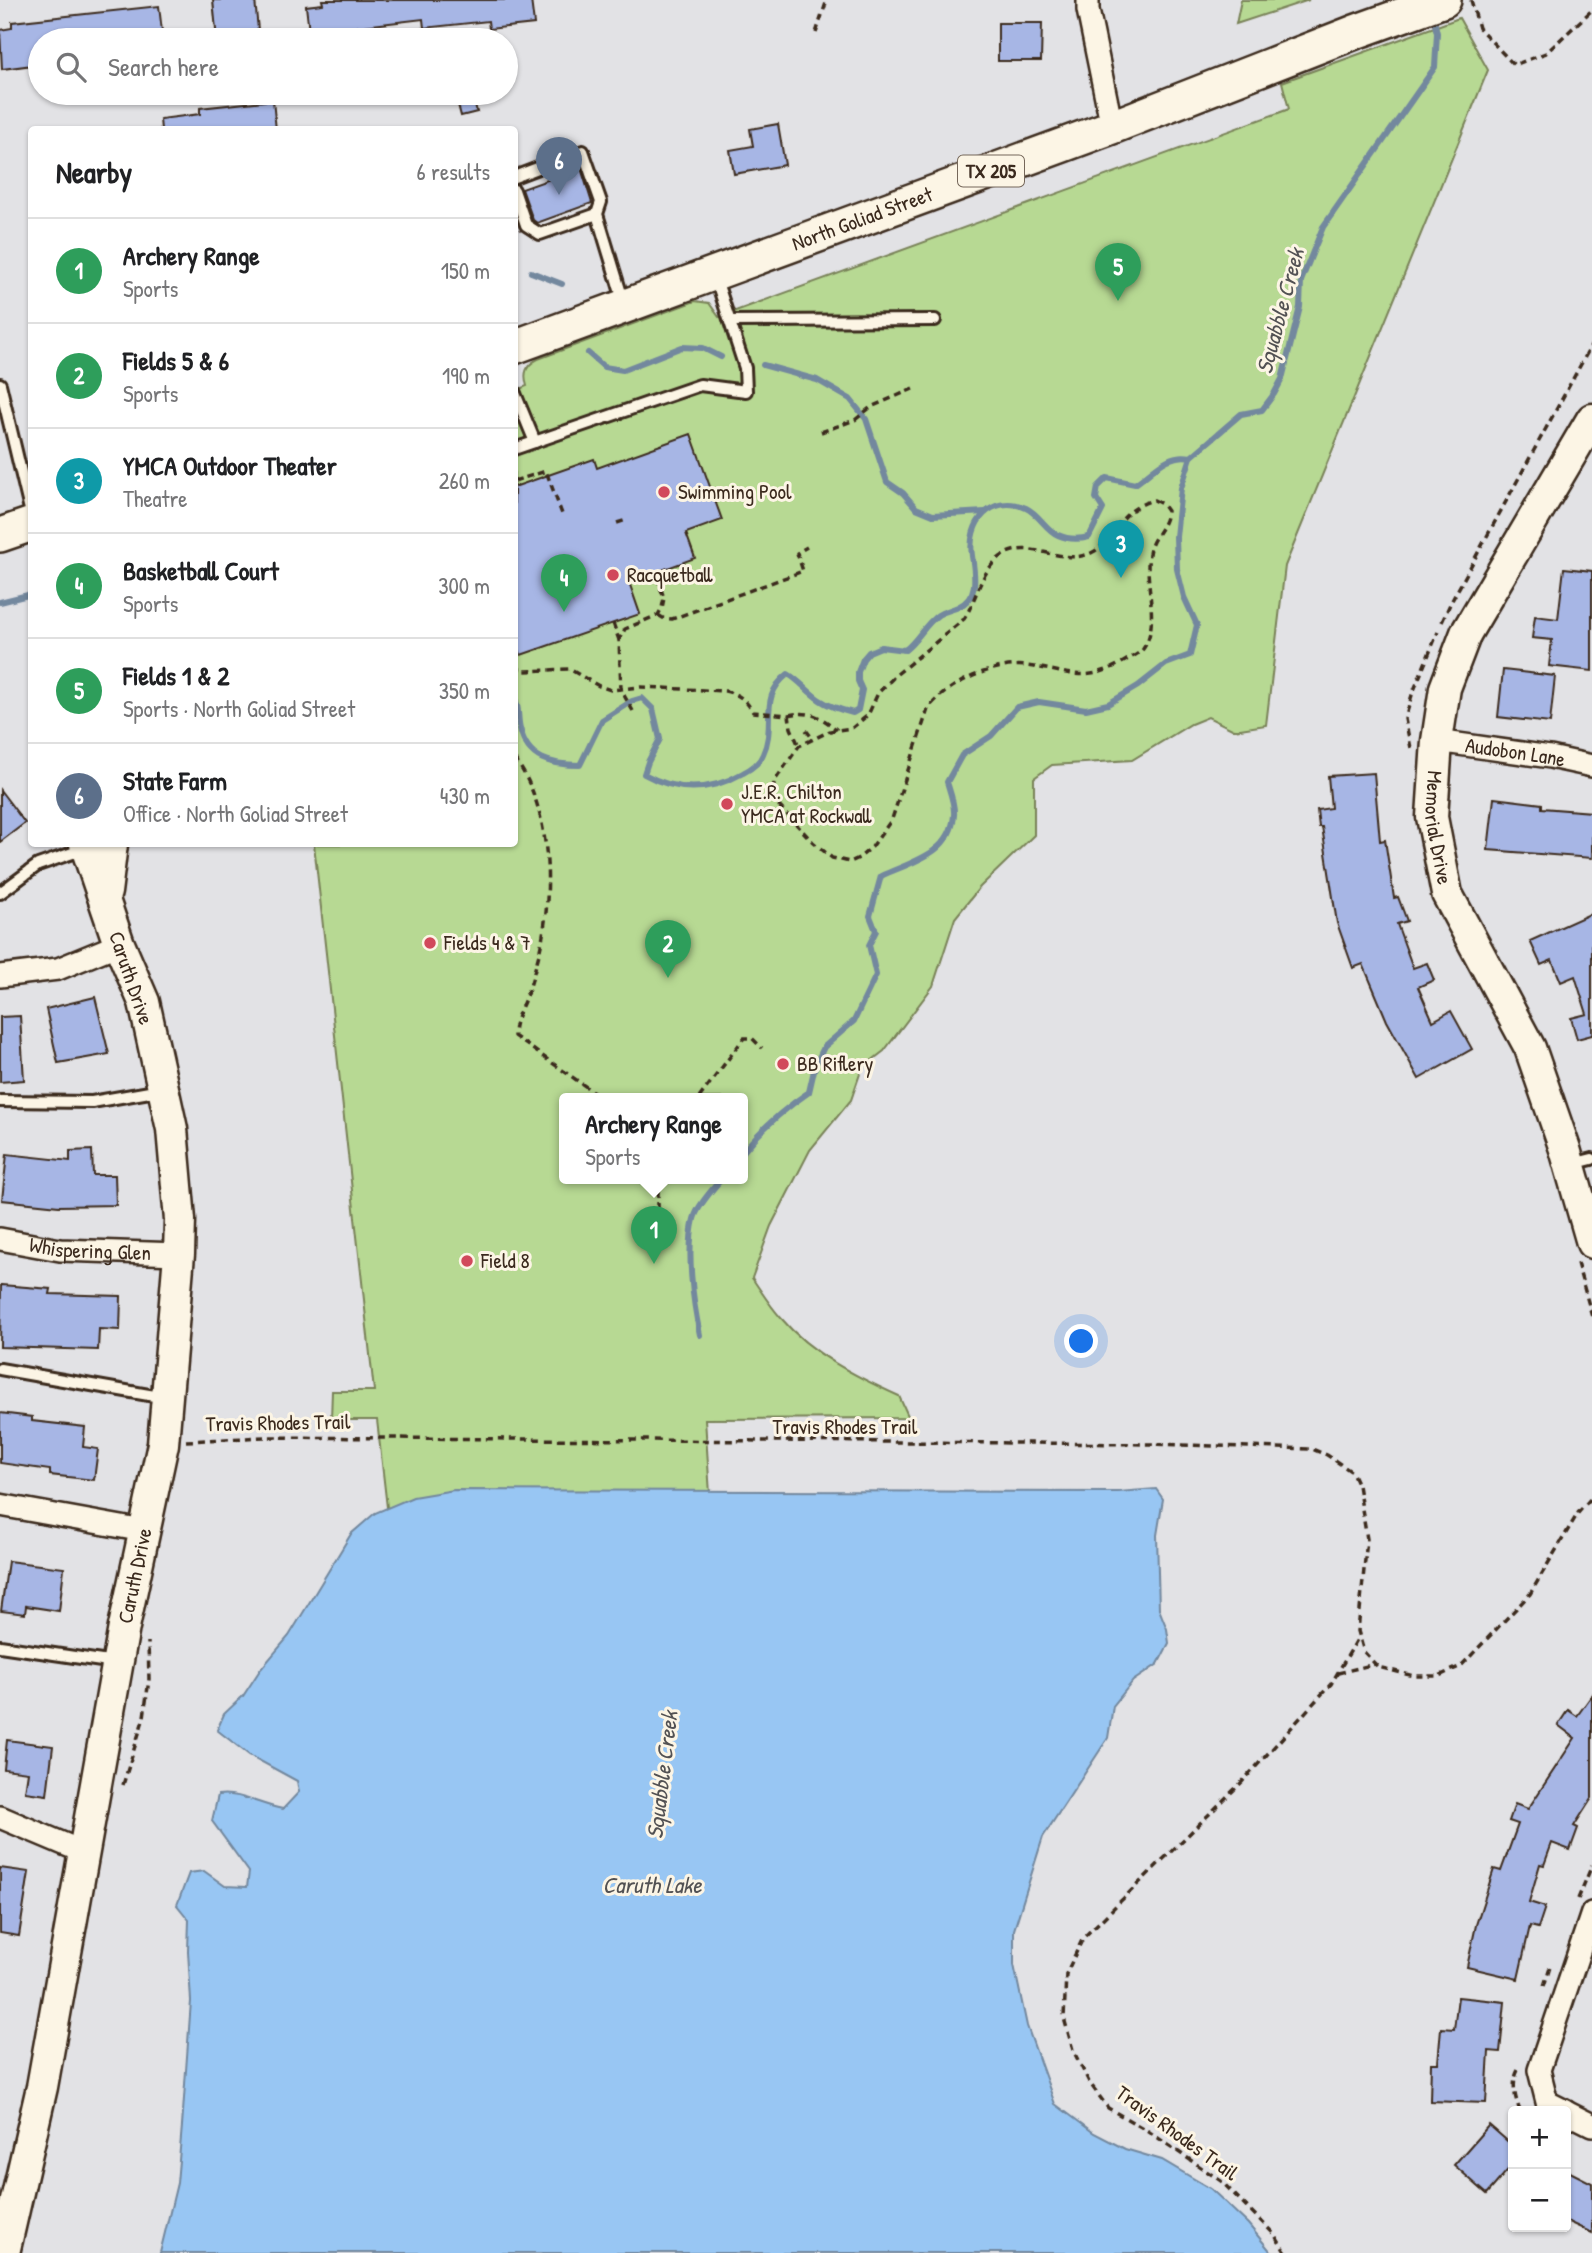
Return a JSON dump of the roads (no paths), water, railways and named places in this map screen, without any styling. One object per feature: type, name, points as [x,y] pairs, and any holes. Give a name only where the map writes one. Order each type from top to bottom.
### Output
[{"type":"main road","name":"North Goliad Street","points":[[518,346],[1112,127],[1444,0]]},
{"type":"main road","points":[[0,535],[28,525]]},
{"type":"street","points":[[1088,0],[1112,127]]},
{"type":"street","name":"Memorial Drive","points":[[1584,1253],[1581,1162],[1530,1048],[1447,894],[1432,817],[1424,745],[1466,633],[1592,419]]},
{"type":"street","name":"Audobon Lane","points":[[1424,745],[1550,757],[1592,766]]},
{"type":"street","name":"Caruth Drive","points":[[4,2253],[42,2087],[118,1664],[163,1444],[179,1254],[180,1220],[175,1152],[163,1090],[144,1002],[104,903],[95,847]]},
{"type":"street","points":[[0,976],[58,969],[120,944]]},
{"type":"street","name":"Whispering Glen","points":[[0,1240],[60,1250],[179,1254]]},
{"type":"street","points":[[0,1505],[144,1531]]},
{"type":"street","points":[[0,1818],[83,1852]]},
{"type":"street","points":[[1554,2106],[1547,2102],[1539,2070],[1592,1913]]},
{"type":"street","points":[[1571,2115],[1592,2125]]},
{"type":"lane","points":[[518,175],[583,150],[601,202],[597,214],[625,306]]},
{"type":"lane","points":[[518,202],[526,225],[540,234],[597,214]]},
{"type":"lane","points":[[518,448],[700,385],[746,391],[746,368],[714,274]]},
{"type":"lane","points":[[730,321],[935,320]]},
{"type":"lane","points":[[0,384],[28,501]]},
{"type":"lane","points":[[518,401],[535,442]]},
{"type":"lane","points":[[0,893],[38,865],[89,847]]},
{"type":"lane","points":[[0,1101],[92,1102],[163,1090]]},
{"type":"lane","points":[[0,1369],[166,1398]]},
{"type":"lane","points":[[0,1646],[118,1664]]},
{"type":"water","name":"Caruth Lake","points":[[1156,1489],[1163,1499],[1157,1535],[1159,1609],[1169,1643],[1158,1664],[1133,1681],[1113,1706],[1108,1738],[1043,1837],[1014,1930],[1014,1965],[1027,2026],[1055,2104],[1094,2133],[1125,2149],[1162,2160],[1211,2189],[1248,2224],[1272,2253],[160,2253],[177,2183],[191,2001],[189,1920],[177,1905],[189,1873],[204,1871],[225,1886],[247,1887],[249,1872],[212,1821],[218,1795],[242,1797],[283,1809],[299,1792],[297,1781],[249,1755],[217,1730],[224,1714],[243,1696],[260,1670],[289,1636],[351,1534],[375,1513],[413,1497],[454,1490],[1118,1492]]},
{"type":"waterway","name":"Squabble Creek","points":[[748,1146],[774,1119],[809,1092],[815,1066],[824,1047],[854,1021],[876,975],[869,945],[876,931],[870,916],[881,876],[928,855],[946,839],[954,815],[947,782],[962,755],[991,736],[1017,707],[1039,702],[1086,709],[1108,704],[1138,686],[1166,664],[1190,655],[1197,625],[1184,597],[1177,569],[1176,537],[1181,488],[1191,457],[1241,414],[1262,410],[1274,394],[1282,379],[1300,307],[1301,281],[1323,227],[1435,67],[1437,33],[1433,16]]},
{"type":"waterway","points":[[531,272],[562,284]]},
{"type":"waterway","points":[[588,353],[604,367],[623,370],[682,347],[703,348],[721,357]]},
{"type":"waterway","points":[[763,365],[817,380],[850,399],[866,419],[887,482],[903,493],[916,508],[933,515],[985,512]]},
{"type":"waterway","points":[[518,713],[523,739],[535,754],[551,762],[580,765],[602,720],[632,701],[642,698],[653,709],[660,739],[644,774],[669,785],[682,787],[718,784],[749,769],[762,757],[767,743],[773,692],[788,674],[824,702],[853,713],[858,710],[862,690],[858,672],[869,652],[881,647],[905,650],[938,615],[965,603],[974,585],[971,544],[973,532],[984,514],[992,508],[1013,504],[1035,514],[1058,535],[1074,539],[1089,537],[1103,509],[1096,498],[1098,487],[1107,478],[1135,484],[1167,460],[1182,456],[1191,457]]},
{"type":"waterway","points":[[0,602],[28,595]]},
{"type":"waterway","name":"Squabble Creek","points":[[700,1335],[691,1277],[692,1232],[698,1209],[717,1184]]},
{"type":"place","name":"State Farm","points":[[559,195]]},
{"type":"place","name":"Fields 1 & 2","points":[[1118,301]]},
{"type":"place","name":"Swimming Pool","points":[[664,492]]},
{"type":"place","name":"Racquetball","points":[[613,575]]},
{"type":"place","name":"YMCA Outdoor Theater","points":[[1121,578]]},
{"type":"place","name":"Basketball Court","points":[[564,612]]},
{"type":"place","name":"J.E.R. Chilton YMCA at Rockwall","points":[[727,804]]},
{"type":"place","name":"Fields 4 & 7","points":[[430,943]]},
{"type":"place","name":"Fields 5 & 6","points":[[668,978]]},
{"type":"place","name":"BB Riflery","points":[[783,1064]]},
{"type":"place","name":"Field 8","points":[[467,1261]]},
{"type":"place","name":"Archery Range","points":[[654,1264]]}]
